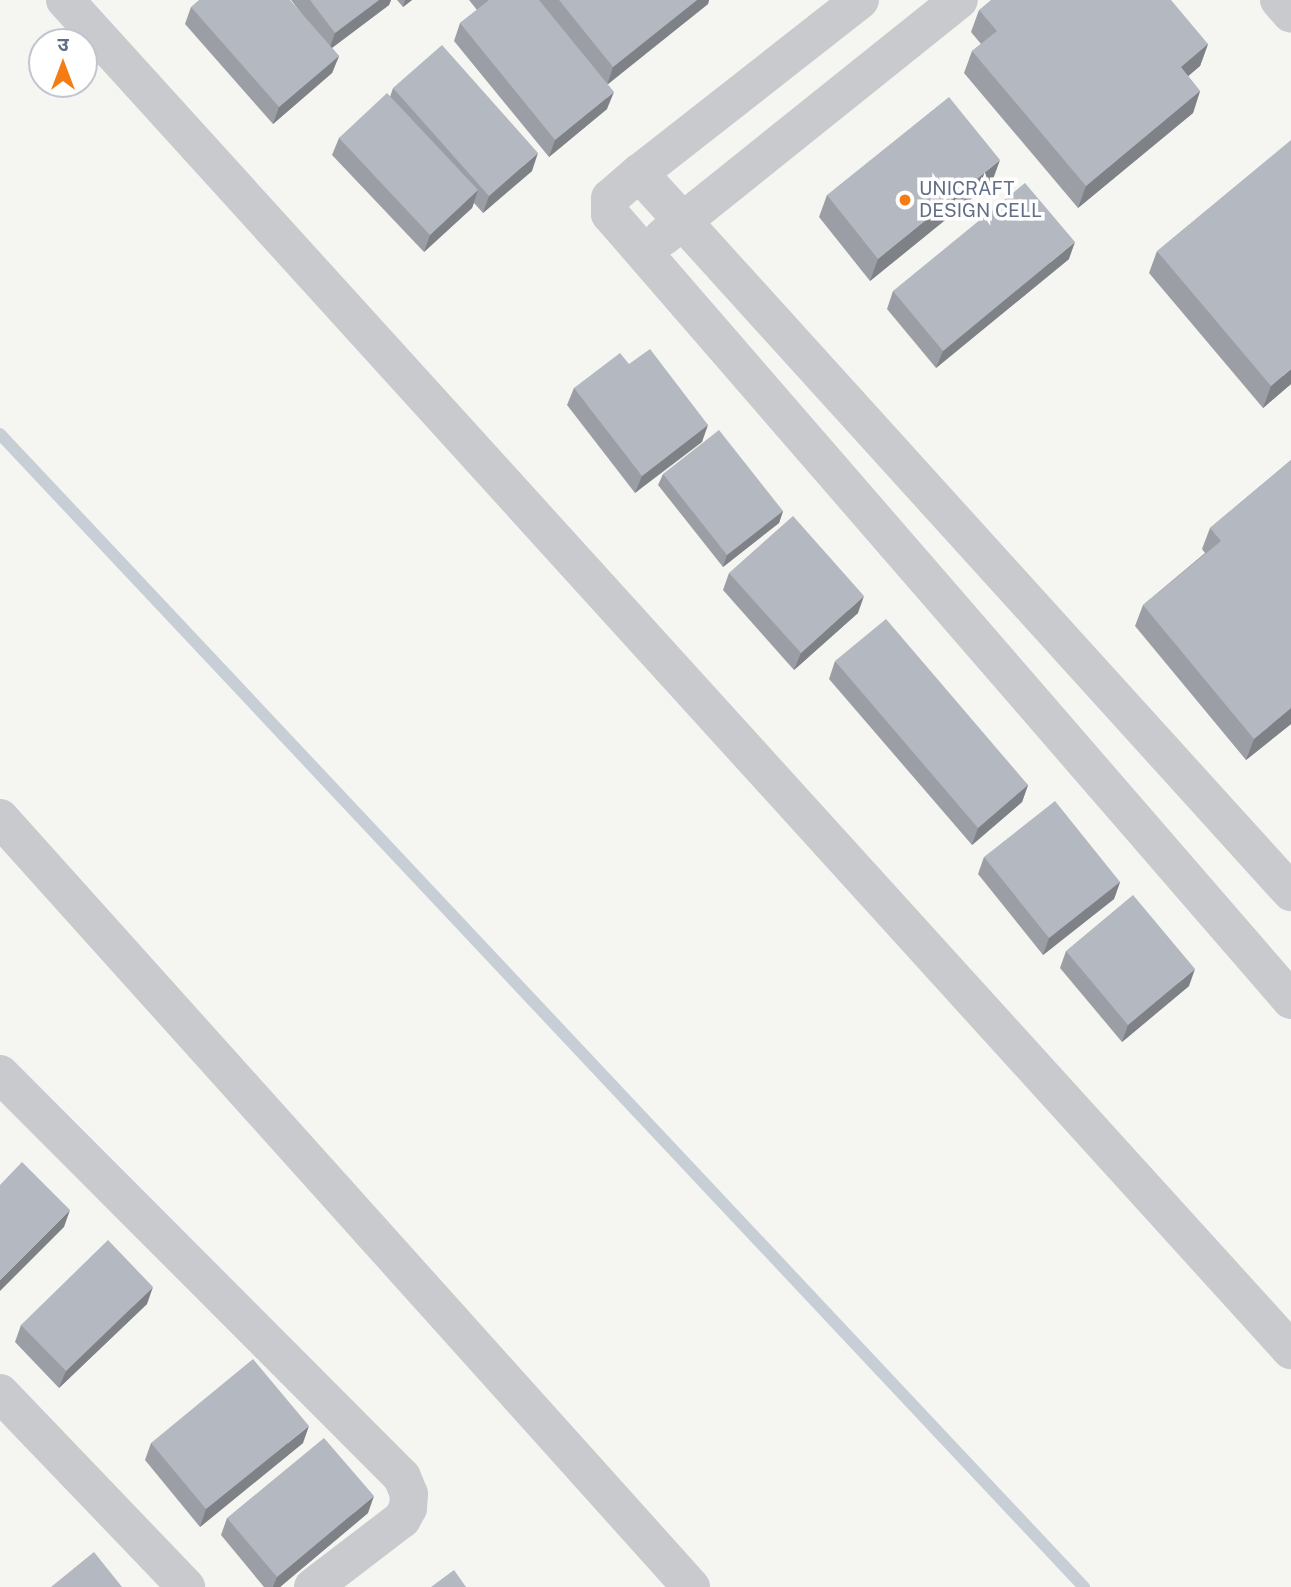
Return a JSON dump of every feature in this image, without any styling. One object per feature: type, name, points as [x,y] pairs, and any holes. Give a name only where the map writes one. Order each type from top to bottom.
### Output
[{"type":"street","points":[[65,0],[1291,1350]]},
{"type":"street","points":[[860,0],[639,173],[610,198],[608,209],[643,254],[1291,1000]]},
{"type":"street","points":[[643,254],[959,0]]},
{"type":"street","points":[[1279,0],[1291,14]]},
{"type":"street","points":[[639,173],[1291,892]]},
{"type":"street","points":[[0,818],[691,1587]]},
{"type":"street","points":[[0,1074],[402,1477],[409,1493],[408,1508],[402,1519],[313,1587]]},
{"type":"street","points":[[0,1393],[186,1587]]},
{"type":"building","points":[[199,0],[290,0],[339,56],[279,107],[191,7]]},
{"type":"building","points":[[310,0],[379,0],[335,33]]},
{"type":"building","points":[[489,0],[539,0],[614,92],[555,140],[460,23]]},
{"type":"building","points":[[559,0],[697,0],[613,67]]},
{"type":"building","points":[[991,0],[1171,0],[1208,44],[1181,67],[1200,91],[1086,186],[972,51],[997,31],[979,10]]},
{"type":"building","points":[[442,45],[538,153],[489,196],[393,88]]},
{"type":"building","points":[[387,93],[478,190],[430,235],[339,138]]},
{"type":"building","name":"UNICRAFT DESIGN CELL","points":[[949,97],[1000,160],[878,259],[827,195]]},
{"type":"building","points":[[1291,140],[1291,369],[1271,386],[1157,251]]},
{"type":"building","points":[[1025,183],[1075,242],[943,351],[893,291]]},
{"type":"building","points":[[650,349],[708,425],[642,476],[574,388],[620,353],[629,364]]},
{"type":"building","points":[[719,430],[783,511],[727,555],[663,474]]},
{"type":"building","points":[[1291,460],[1291,708],[1254,739],[1143,605],[1221,541],[1210,528]]},
{"type":"building","points":[[793,516],[864,596],[801,653],[729,573]]},
{"type":"building","points":[[886,619],[1028,785],[978,828],[835,661]]},
{"type":"building","points":[[1055,801],[1120,882],[1049,938],[984,857]]},
{"type":"building","points":[[1133,895],[1195,969],[1128,1025],[1066,951]]},
{"type":"building","points":[[22,1162],[70,1210],[0,1280],[0,1185]]},
{"type":"building","points":[[108,1240],[153,1287],[66,1371],[21,1325]]},
{"type":"building","points":[[253,1359],[309,1426],[206,1509],[151,1443]]},
{"type":"building","points":[[324,1438],[374,1496],[277,1577],[227,1518]]},
{"type":"building","points":[[94,1552],[122,1587],[51,1587]]},
{"type":"building","points":[[454,1570],[466,1587],[431,1587]]},
{"type":"waterway","points":[[0,434],[1084,1587]]},
{"type":"place","name":"UNICRAFT DESIGN CELL","points":[[905,200]]}]
